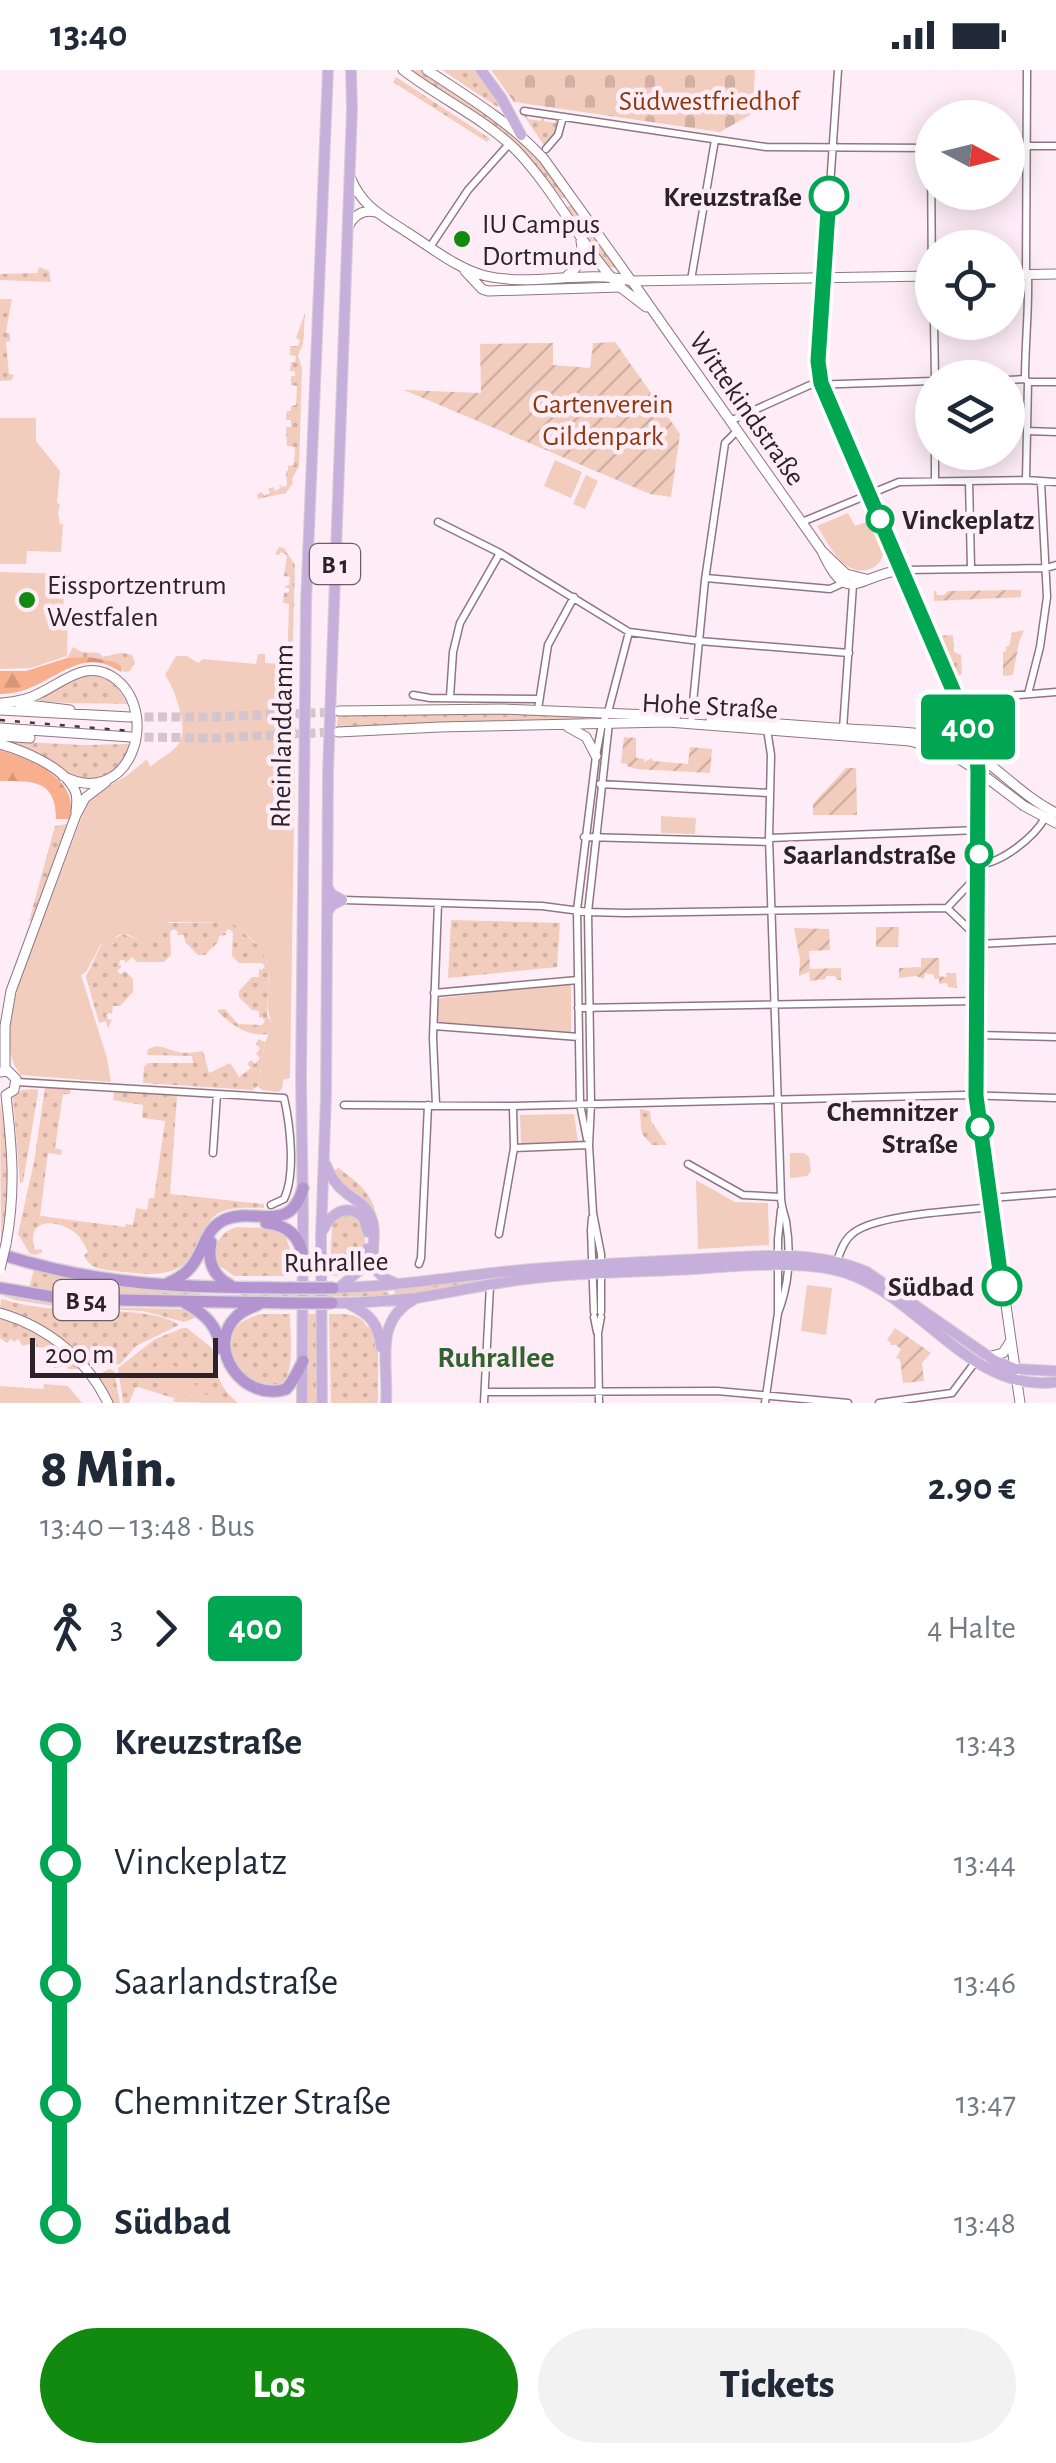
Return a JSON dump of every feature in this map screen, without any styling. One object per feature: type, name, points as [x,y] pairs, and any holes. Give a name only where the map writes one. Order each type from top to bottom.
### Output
[{"type":"highway","points":[[159,1285],[176,1280],[193,1267],[209,1234],[219,1223],[236,1217],[282,1215],[298,1203],[303,1188]]},
{"type":"highway","points":[[239,1288],[223,1281],[209,1258],[211,1242],[224,1226],[237,1222],[282,1226],[296,1236],[303,1257]]},
{"type":"highway","name":"Ruhrallee","points":[[3,1249],[60,1272],[98,1279],[159,1285],[337,1288]]},
{"type":"highway","name":"Ruhrallee","points":[[0,1288],[65,1298],[340,1303]]},
{"type":"highway","points":[[180,1302],[202,1313],[216,1331],[231,1388]]},
{"type":"highway","points":[[264,1302],[241,1313],[230,1326],[226,1358],[233,1381],[251,1395],[275,1395],[290,1384],[302,1362]]},
{"type":"main road","name":"B 1","points":[[318,70],[326,93]]},
{"type":"main road","name":"Rheinlanddamm","points":[[302,1403],[306,603],[328,70]]},
{"type":"main road","name":"Rheinlanddamm","points":[[322,1399],[321,1236],[332,654],[351,70]]},
{"type":"main road","name":"Wittekindstraße","points":[[403,70],[509,144],[610,277],[658,319]]},
{"type":"main road","name":"Wittekindstraße","points":[[427,70],[521,135],[544,159],[800,522]]},
{"type":"main road","points":[[481,70],[502,98],[521,135]]},
{"type":"main road","points":[[349,175],[360,198],[458,265],[482,289],[620,287],[632,281]]},
{"type":"main road","points":[[556,204],[571,198]]},
{"type":"main road","points":[[347,230],[362,213],[378,213]]},
{"type":"main road","points":[[564,277],[574,271],[580,258],[580,238]]},
{"type":"main road","points":[[458,265],[511,279],[915,276]]},
{"type":"main road","points":[[1027,275],[1056,274]]},
{"type":"main road","points":[[482,289],[480,280],[488,276]]},
{"type":"main road","points":[[648,303],[653,281]]},
{"type":"main road","points":[[800,522],[846,574],[866,579]]},
{"type":"main road","points":[[822,551],[834,574],[848,584],[902,570],[968,725],[978,764],[976,1096],[1020,1403]]},
{"type":"main road","points":[[0,1269],[14,1174],[3,1094],[13,1092],[17,1082],[14,1074],[2,1071],[11,990],[76,814],[86,798],[126,764],[136,740],[136,719],[124,687],[100,671],[84,670],[25,700],[1,705]]},
{"type":"main road","name":"Hohe Straße","points":[[339,712],[539,704],[606,720]]},
{"type":"main road","points":[[1,705],[130,716]]},
{"type":"main road","name":"Hohe Straße","points":[[338,732],[692,720],[930,736],[953,742],[1011,797],[1056,824]]},
{"type":"main road","points":[[565,725],[586,737],[596,756]]},
{"type":"main road","points":[[0,732],[132,738]]},
{"type":"main road","name":"Hohe Straße","points":[[843,732],[919,742],[950,753],[978,764],[1056,813]]},
{"type":"main road","points":[[0,744],[33,756],[70,782],[76,793],[76,814]]},
{"type":"main road","points":[[63,776],[81,784],[106,782]]},
{"type":"main road","points":[[328,887],[331,894],[342,900]]},
{"type":"main road","points":[[328,911],[332,904],[342,900]]},
{"type":"main road","points":[[324,1151],[325,1164],[333,1179],[367,1208],[371,1217],[376,1270],[382,1278],[400,1286]]},
{"type":"main road","points":[[321,1236],[327,1221],[344,1210],[358,1213],[367,1224],[365,1261],[355,1276],[337,1288]]},
{"type":"main road","name":"Ruhrallee","points":[[783,1261],[859,1278],[982,1359]]},
{"type":"main road","name":"Ruhrallee","points":[[337,1288],[400,1286],[498,1272],[837,1261],[867,1272],[998,1374],[1056,1382]]},
{"type":"main road","name":"Ruhrallee","points":[[340,1303],[420,1297],[596,1269]]},
{"type":"main road","points":[[490,1284],[498,1272]]},
{"type":"main road","points":[[383,1403],[388,1327],[402,1306],[420,1297]]},
{"type":"main road","points":[[340,1303],[369,1315],[378,1329],[383,1403]]},
{"type":"main road","points":[[0,1313],[37,1328],[62,1344],[78,1359],[108,1403]]},
{"type":"main road","points":[[982,1359],[1003,1353],[1010,1342]]},
{"type":"main road","name":"Ruhrallee","points":[[1016,1375],[1056,1371]]},
{"type":"street","points":[[838,70],[818,361],[821,383],[868,494],[902,570],[1056,565]]},
{"type":"street","points":[[1026,480],[1027,70]]},
{"type":"street","points":[[524,111],[766,147],[915,148]]},
{"type":"street","points":[[546,149],[558,135],[563,116]]},
{"type":"street","points":[[691,280],[715,140]]},
{"type":"street","points":[[430,247],[468,190],[509,144]]},
{"type":"street","points":[[1027,146],[1056,146]]},
{"type":"street","points":[[729,422],[810,385],[915,380]]},
{"type":"street","points":[[1026,381],[1056,382]]},
{"type":"street","points":[[1026,431],[1056,432]]},
{"type":"street","points":[[692,720],[725,443],[736,432]]},
{"type":"street","points":[[935,470],[935,481]]},
{"type":"street","points":[[968,481],[971,568]]},
{"type":"street","points":[[800,522],[899,482],[1056,482]]},
{"type":"street","points":[[1028,694],[1045,620],[1047,574],[1041,482]]},
{"type":"street","points":[[438,522],[500,553],[629,632],[848,653]]},
{"type":"street","points":[[450,697],[453,652],[460,623],[500,553]]},
{"type":"street","points":[[706,578],[830,589],[848,584],[843,732]]},
{"type":"street","points":[[539,704],[548,644],[574,597]]},
{"type":"street","points":[[589,1145],[580,1104],[577,910],[596,756],[629,632]]},
{"type":"street","points":[[958,702],[1056,692]]},
{"type":"street","name":"Hohe Straße","points":[[413,695],[539,704]]},
{"type":"street","points":[[599,1403],[589,1145],[588,912],[606,720]]},
{"type":"street","points":[[953,742],[963,737],[968,725]]},
{"type":"street","points":[[765,1399],[778,1314],[785,1296],[786,1222],[781,1196],[769,840],[771,755],[767,726]]},
{"type":"street","points":[[592,784],[769,793]]},
{"type":"street","points":[[947,908],[978,870],[1036,832],[1045,818]]},
{"type":"street","points":[[584,837],[769,840],[979,830]]},
{"type":"street","points":[[342,900],[588,912],[947,908],[978,944],[1056,940]]},
{"type":"street","points":[[419,1264],[436,1095],[434,994],[438,903]]},
{"type":"street","points":[[434,994],[578,980]]},
{"type":"street","points":[[578,1008],[976,1001]]},
{"type":"street","points":[[434,1026],[579,1037]]},
{"type":"street","points":[[976,1035],[1056,1036]]},
{"type":"street","points":[[17,1082],[284,1098],[290,1124],[288,1189],[284,1199],[271,1204]]},
{"type":"street","points":[[213,1153],[217,1094]]},
{"type":"street","points":[[344,1104],[513,1106],[976,1096],[1056,1098]]},
{"type":"street","points":[[498,1234],[514,1148],[513,1106]]},
{"type":"street","points":[[514,1148],[589,1145]]},
{"type":"street","points":[[688,1164],[743,1195],[781,1196]]},
{"type":"street","points":[[837,1261],[849,1236],[872,1224],[1056,1193]]},
{"type":"street","points":[[484,1403],[490,1284]]},
{"type":"street","points":[[879,1403],[952,1392],[982,1359]]},
{"type":"street","points":[[485,1392],[717,1391],[765,1399],[848,1403]]},
{"type":"green space","points":[[408,70],[421,70],[503,125],[540,159],[565,198],[540,170]]},
{"type":"green space","points":[[442,70],[477,70],[502,108],[496,106]]},
{"type":"green space","name":"Südwestfriedhof","points":[[491,70],[755,70],[753,108],[750,115],[720,132],[514,102]]},
{"type":"green space","points":[[396,77],[490,139],[487,142],[393,82]]},
{"type":"green space","points":[[523,114],[528,119],[541,121],[544,116],[544,121],[560,120],[559,129],[545,147]]},
{"type":"green space","points":[[572,204],[618,269],[604,265],[565,208]]},
{"type":"green space","points":[[39,267],[49,271],[51,282],[0,280],[0,274],[37,273]]},
{"type":"green space","points":[[0,299],[12,299],[6,332],[10,341],[6,342],[9,374],[14,375],[12,380],[0,381]]},
{"type":"green space","points":[[305,313],[303,344],[298,355],[302,368],[299,466],[286,493],[258,499],[257,494],[262,492],[264,496],[273,487],[275,491],[281,488],[279,484],[287,486],[286,471],[294,465],[295,447],[287,446],[286,427],[291,427],[291,420],[286,420],[287,411],[296,405],[297,386],[291,385],[295,372],[290,371],[291,362],[295,362],[296,356],[290,355],[290,346],[298,346],[300,340],[296,338]]},
{"type":"green space","name":"Gartenverein Gildenpark","points":[[615,342],[680,434],[671,497],[650,494],[404,390],[481,393],[480,344],[553,343],[553,365],[590,368],[593,343]]},
{"type":"green space","points":[[0,418],[36,418],[36,441],[60,471],[57,503],[63,524],[61,552],[27,551],[26,564],[0,564]]},
{"type":"green space","points":[[555,460],[582,472],[571,498],[544,486]]},
{"type":"green space","points":[[586,475],[598,481],[585,509],[573,504]]},
{"type":"green space","name":"Vinckeplatz","points":[[848,513],[855,526],[869,521],[884,551],[880,562],[870,569],[852,569],[845,564],[817,526]]},
{"type":"green space","points":[[279,547],[284,548],[295,565],[292,669],[287,668],[289,604],[283,603],[290,577],[284,576],[287,555],[275,554]]},
{"type":"green space","name":"Eissportzentrum Westfalen","points":[[0,572],[70,574],[69,589],[64,590],[63,613],[68,614],[67,656],[31,668],[0,669]]},
{"type":"green space","points":[[1021,590],[1021,597],[934,601],[934,591],[944,595],[948,591]]},
{"type":"green space","points":[[1024,630],[1013,675],[1003,676],[1003,652],[1012,633]]},
{"type":"green space","points":[[953,635],[954,652],[961,655],[962,674],[957,676],[939,636]]},
{"type":"green space","points":[[73,647],[103,657],[132,655],[135,662],[130,671],[124,672],[107,661],[67,658]]},
{"type":"green space","points":[[258,654],[265,654],[265,663],[292,669],[296,692],[290,1078],[283,1080],[278,1092],[258,1086],[265,1042],[273,1025],[268,1007],[268,969],[259,947],[231,922],[168,922],[139,942],[124,934],[115,938],[115,944],[102,942],[81,975],[111,1082],[21,1075],[9,1042],[17,991],[92,796],[147,759],[150,767],[181,740],[180,711],[165,675],[176,656],[187,656],[198,663],[203,659],[256,664]]},
{"type":"green space","points":[[67,658],[114,662],[122,672],[103,664],[76,665],[28,689],[0,694],[0,671],[26,671]]},
{"type":"green space","points":[[89,674],[113,683],[127,704],[37,701],[79,675]]},
{"type":"green space","points":[[338,715],[585,715],[585,722],[337,728]]},
{"type":"green space","points":[[624,737],[636,738],[636,758],[644,762],[652,758],[688,764],[690,747],[712,749],[710,773],[627,766],[621,763]]},
{"type":"green space","points":[[5,741],[130,744],[117,768],[93,780],[73,775],[31,750]]},
{"type":"green space","points":[[0,750],[38,765],[61,782],[71,805],[69,819],[56,819],[52,796],[40,785],[0,781]]},
{"type":"green space","points":[[846,768],[856,768],[857,815],[813,815],[813,804]]},
{"type":"green space","points":[[661,816],[696,818],[695,834],[661,833]]},
{"type":"green space","points":[[67,824],[31,921],[29,921],[55,826]]},
{"type":"green space","points":[[451,920],[560,923],[557,967],[448,978]]},
{"type":"green space","points":[[232,922],[256,944],[259,942],[269,968],[267,1015],[273,1025],[269,1034],[241,1029],[218,1012],[225,1009],[238,1024],[262,1025],[265,1021],[259,1018],[259,1011],[252,1010],[239,997],[239,991],[252,977],[259,977],[259,969],[265,966],[239,963],[232,956],[233,932],[229,929],[205,955],[198,955],[185,942],[184,935],[177,935],[174,929],[170,932],[171,955],[164,962],[137,962],[132,957],[126,963],[120,960],[122,966],[117,971],[125,971],[133,979],[133,992],[120,1006],[113,1006],[112,1014],[106,1015],[112,1019],[108,1029],[106,1021],[99,1023],[86,977],[103,941],[115,944],[114,939],[123,934],[137,939],[167,923]]},
{"type":"green space","points":[[876,927],[899,927],[898,947],[876,947]]},
{"type":"green space","points":[[794,928],[829,929],[830,950],[809,951],[810,969],[841,968],[841,980],[826,976],[810,981],[809,972],[799,976]]},
{"type":"green space","points":[[921,958],[939,958],[939,976],[956,973],[957,988],[939,984],[934,975],[925,973],[924,979],[899,978],[899,968],[921,967]]},
{"type":"green space","points":[[571,984],[571,1032],[438,1022],[439,998]]},
{"type":"green space","points":[[258,1039],[265,1042],[258,1086],[252,1090],[143,1083],[148,1063],[193,1063],[192,1056],[147,1055],[152,1047],[184,1053],[203,1051],[209,1073],[230,1063],[239,1077],[251,1068],[247,1064],[251,1060],[255,1064],[260,1058],[256,1054],[260,1048],[256,1044]]},
{"type":"green space","points":[[45,1087],[71,1087],[70,1094],[63,1094],[55,1148],[62,1150],[61,1155],[48,1153],[40,1216],[125,1227],[133,1225],[136,1208],[147,1210],[149,1198],[154,1198],[165,1121],[142,1118],[143,1105],[113,1100],[114,1092],[177,1096],[170,1194],[264,1204],[264,1208],[217,1214],[191,1258],[173,1271],[138,1273],[96,1268],[86,1260],[84,1255],[88,1252],[76,1234],[50,1223],[34,1232],[35,1250],[42,1252],[30,1254],[18,1234]]},
{"type":"green space","points":[[37,1089],[20,1183],[13,1098],[22,1090]]},
{"type":"green space","points":[[0,1102],[8,1174],[1,1245]]},
{"type":"green space","points":[[640,1109],[650,1111],[651,1121],[667,1145],[652,1145],[643,1135]]},
{"type":"green space","points":[[574,1114],[578,1142],[521,1144],[520,1115]]},
{"type":"green space","points":[[790,1153],[809,1157],[811,1171],[807,1176],[790,1178]]},
{"type":"green space","points":[[339,1168],[361,1187],[374,1207],[378,1227],[378,1268],[376,1224],[341,1184],[334,1170]]},
{"type":"green space","points":[[696,1180],[735,1202],[768,1203],[769,1245],[698,1249]]},
{"type":"green space","points":[[346,1213],[360,1219],[365,1240],[363,1259],[351,1272],[330,1276],[332,1223]]},
{"type":"green space","points":[[237,1227],[284,1233],[291,1251],[291,1276],[234,1276],[220,1268],[215,1255],[217,1243]]},
{"type":"green space","points":[[34,1269],[107,1284],[201,1291],[201,1297],[63,1294],[4,1285],[29,1288]]},
{"type":"green space","points":[[487,1277],[488,1281],[395,1296],[394,1289]]},
{"type":"green space","points":[[807,1285],[832,1288],[826,1335],[801,1331]]},
{"type":"green space","points":[[388,1290],[389,1296],[243,1298],[239,1292]]},
{"type":"green space","points":[[3,1296],[83,1307],[180,1309],[201,1316],[184,1322],[143,1311],[59,1307]]},
{"type":"green space","points":[[1,1299],[42,1307],[154,1315],[179,1325],[136,1346],[120,1364],[90,1365],[69,1346],[0,1311]]},
{"type":"green space","points":[[261,1314],[290,1314],[287,1377],[268,1391],[234,1372],[232,1351],[236,1328]]},
{"type":"green space","points":[[307,1314],[316,1314],[317,1403],[307,1403]]},
{"type":"green space","points":[[329,1314],[351,1315],[367,1327],[374,1326],[378,1341],[378,1403],[331,1403]]},
{"type":"green space","points":[[0,1316],[55,1342],[81,1369],[54,1368],[55,1360],[46,1352],[48,1348],[36,1347],[36,1342],[23,1346],[18,1339],[11,1339],[7,1343],[0,1338]]},
{"type":"green space","points":[[183,1328],[212,1348],[222,1384],[238,1403],[174,1402],[174,1398],[138,1387],[129,1403],[123,1403],[118,1368],[155,1339]]},
{"type":"green space","points":[[895,1328],[931,1353],[922,1363],[924,1381],[903,1383],[900,1359],[896,1358],[901,1349],[887,1340]]},
{"type":"green space","points":[[166,1358],[212,1400],[210,1403],[185,1397],[144,1376]]},
{"type":"green space","points":[[109,1369],[114,1371],[120,1403],[112,1403],[98,1375]]},
{"type":"green space","points":[[44,1384],[68,1386],[82,1403],[0,1403],[0,1386],[43,1389]]},
{"type":"tunnel","points":[[131,717],[336,712]]},
{"type":"tunnel","points":[[131,737],[215,738],[334,732]]},
{"type":"railway","points":[[0,720],[132,731]]},
{"type":"bus line","name":"400","points":[[829,196],[818,361],[821,383],[968,725],[977,757],[976,1096],[1002,1286]]},
{"type":"place","name":"Kreuzstraße","points":[[829,196]]},
{"type":"place","name":"IU Campus Dortmund","points":[[462,239]]},
{"type":"place","name":"Vinckeplatz","points":[[880,519]]},
{"type":"place","name":"Eissportzentrum Westfalen","points":[[27,600]]},
{"type":"place","name":"Saarlandstraße","points":[[979,854]]},
{"type":"place","name":"Chemnitzer Straße","points":[[980,1127]]},
{"type":"place","name":"Südbad","points":[[1002,1286]]},
{"type":"district","name":"Ruhrallee","points":[[496,1357]]}]
